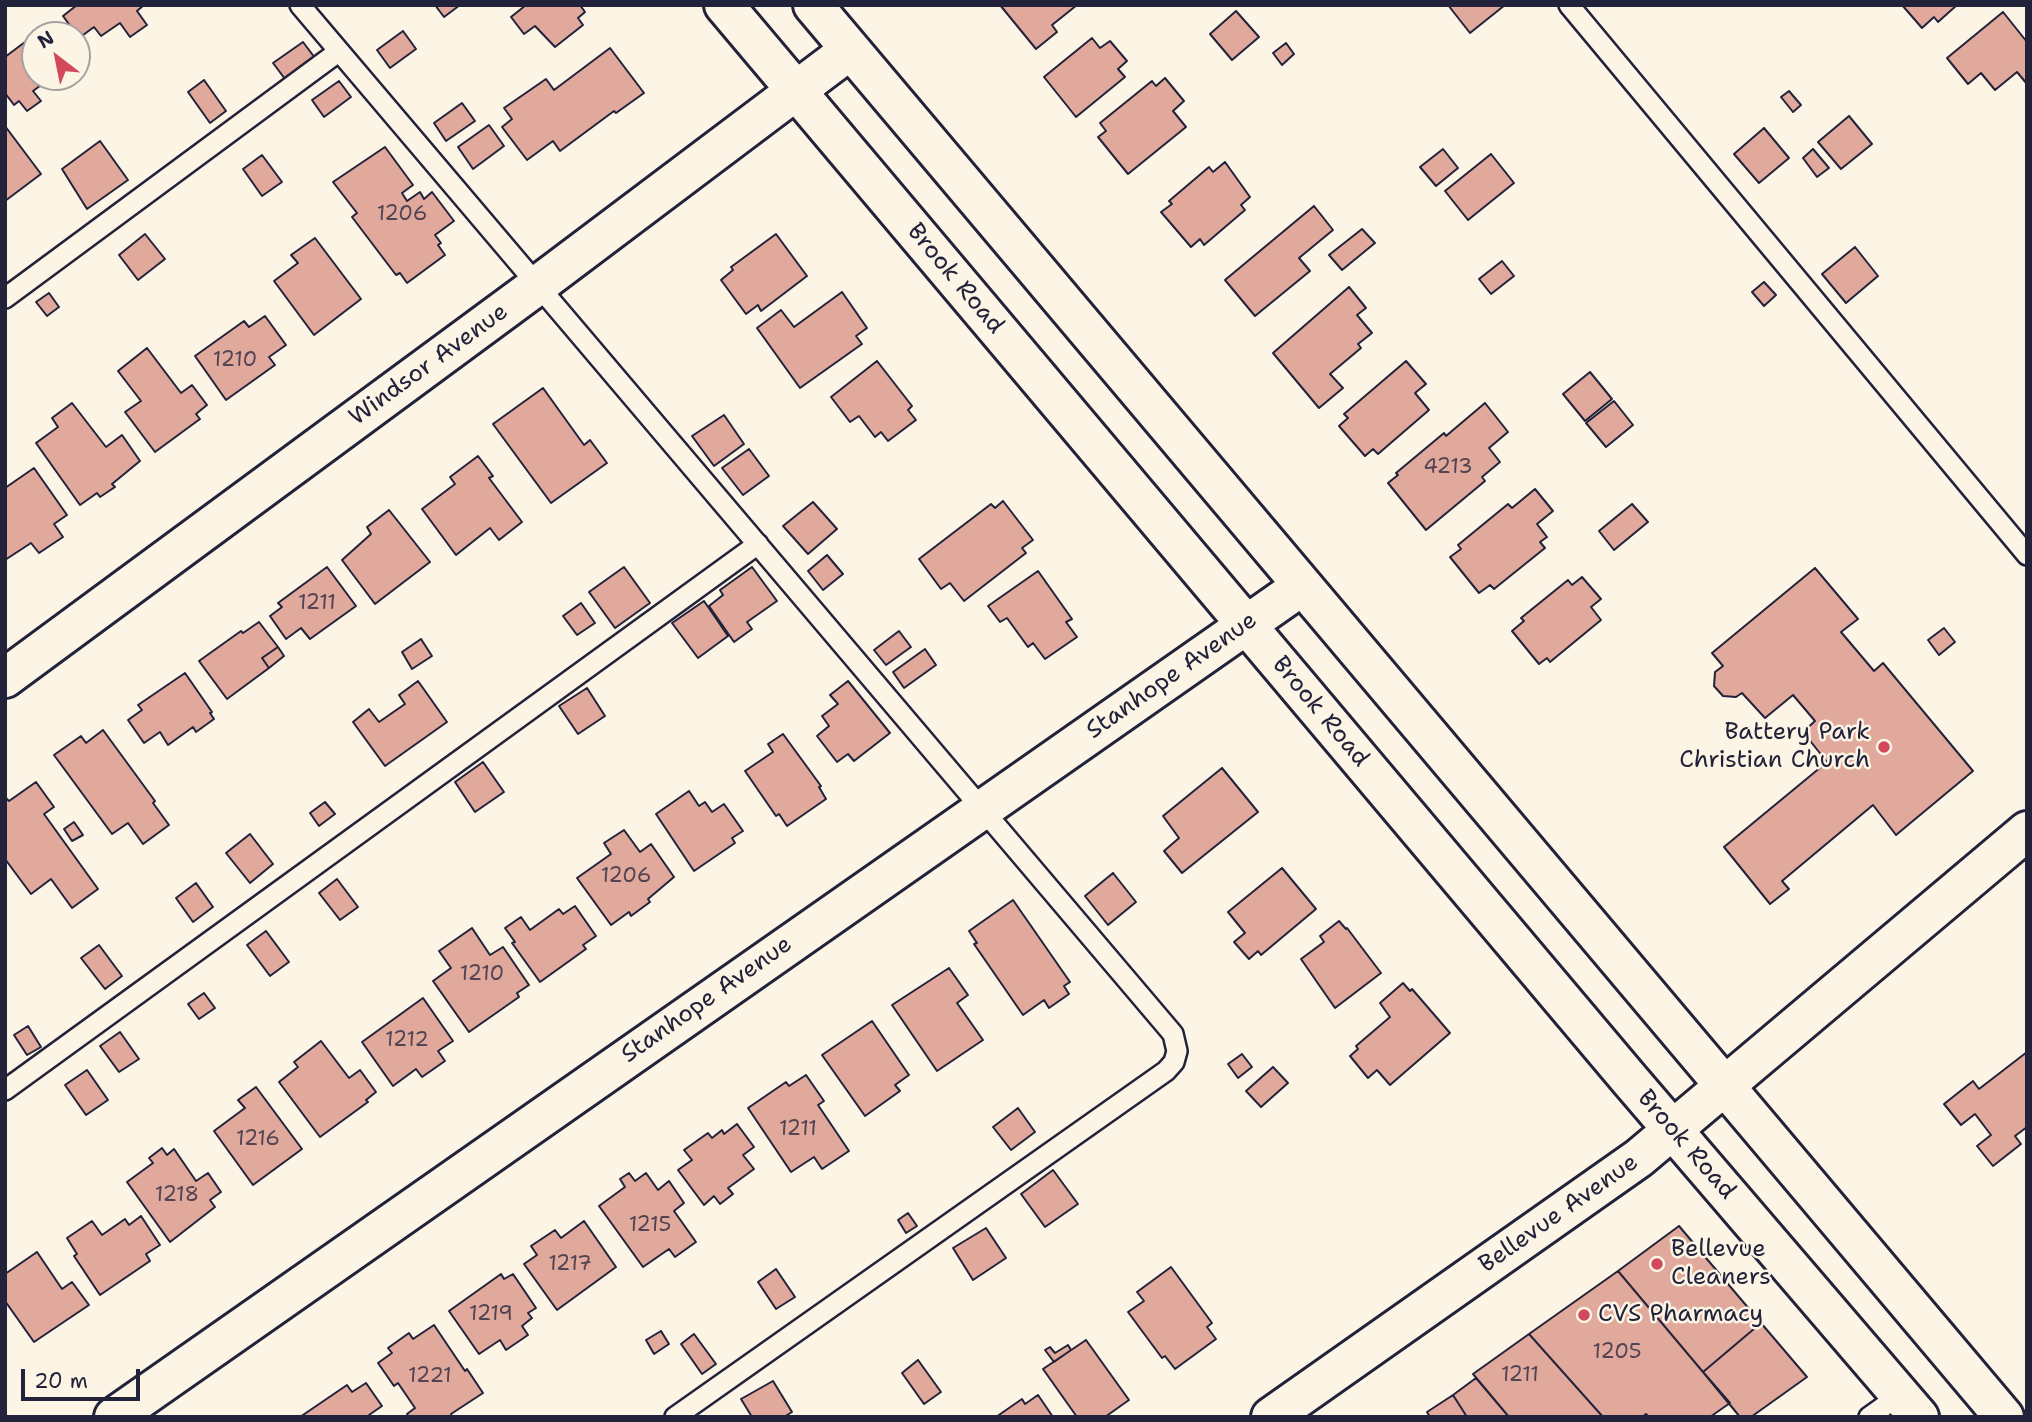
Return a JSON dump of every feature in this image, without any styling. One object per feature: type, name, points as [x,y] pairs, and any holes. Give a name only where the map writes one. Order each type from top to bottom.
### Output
[{"type":"main road","name":"Brook Road","points":[[723,5],[1910,1406]]},
{"type":"main road","points":[[813,5],[2004,1417]]},
{"type":"main road","name":"Windsor Avenue","points":[[5,678],[538,285],[850,50]]},
{"type":"main road","name":"Stanhope Avenue","points":[[114,1417],[1302,586]]},
{"type":"main road","name":"Bellevue Avenue","points":[[1271,1417],[1616,1174],[1674,1130],[2027,831]]},
{"type":"lane","points":[[300,5],[1173,1034],[1177,1051],[1174,1062],[1166,1071],[675,1417]]},
{"type":"lane","points":[[1569,5],[2027,555]]},
{"type":"lane","points":[[5,298],[338,52]]},
{"type":"lane","points":[[5,1090],[758,544]]},
{"type":"lane","points":[[1869,1417],[1910,1406]]},
{"type":"building","points":[[77,5],[144,5],[137,11],[147,25],[130,37],[120,23],[101,36],[94,27],[91,29],[91,21],[67,21],[63,16]]},
{"type":"building","points":[[435,5],[460,5],[444,17]]},
{"type":"building","points":[[526,5],[580,5],[585,12],[578,18],[583,25],[555,47],[535,26],[524,34],[511,17]]},
{"type":"building","points":[[1000,5],[1077,5],[1052,25],[1057,32],[1036,49]]},
{"type":"building","points":[[1448,5],[1505,5],[1470,33]]},
{"type":"building","points":[[1902,5],[1957,5],[1938,22],[1934,17],[1922,28]]},
{"type":"building","points":[[1236,11],[1259,37],[1232,60],[1210,34]]},
{"type":"building","points":[[2003,12],[2027,42],[2027,84],[2017,72],[1995,90],[1981,73],[1968,84],[1947,58]]},
{"type":"building","points":[[403,31],[416,49],[390,68],[377,50]]},
{"type":"building","points":[[1092,38],[1100,48],[1110,41],[1127,61],[1118,69],[1125,77],[1076,117],[1044,77]]},
{"type":"building","points":[[303,42],[315,58],[285,79],[273,63]]},
{"type":"building","points":[[1286,43],[1294,54],[1282,65],[1273,53]]},
{"type":"building","points":[[21,45],[21,91],[33,91],[41,101],[27,111],[19,101],[14,105],[5,93],[5,57]]},
{"type":"building","points":[[610,48],[644,93],[616,113],[614,111],[560,151],[553,141],[527,160],[502,127],[512,119],[504,108],[546,79],[554,90]]},
{"type":"building","points":[[1165,78],[1184,101],[1173,111],[1186,127],[1128,174],[1098,137],[1106,131],[1100,123],[1152,81],[1156,86]]},
{"type":"building","points":[[204,80],[226,111],[210,123],[188,92]]},
{"type":"building","points":[[339,81],[351,97],[324,117],[312,100]]},
{"type":"building","points":[[1789,91],[1801,105],[1793,112],[1781,97]]},
{"type":"building","points":[[462,103],[475,121],[446,141],[434,123]]},
{"type":"building","points":[[1849,116],[1872,144],[1841,169],[1818,142]]},
{"type":"building","points":[[489,125],[504,146],[473,169],[458,147]]},
{"type":"building","points":[[5,126],[41,174],[5,201]]},
{"type":"building","points":[[1764,128],[1789,158],[1759,183],[1734,154]]},
{"type":"building","points":[[100,141],[128,180],[87,209],[62,169]]},
{"type":"building","points":[[385,147],[413,185],[402,193],[407,201],[420,192],[424,199],[432,192],[454,221],[435,235],[445,255],[407,283],[400,273],[396,275],[352,217],[357,213],[333,182]]},
{"type":"building","points":[[1443,149],[1458,168],[1436,186],[1420,167]]},
{"type":"building","points":[[1813,149],[1829,168],[1817,177],[1803,158]]},
{"type":"building","points":[[1491,154],[1514,183],[1468,220],[1445,191]]},
{"type":"building","points":[[262,155],[282,182],[262,196],[243,169]]},
{"type":"building","points":[[1225,162],[1250,197],[1241,205],[1245,210],[1204,245],[1200,239],[1191,247],[1161,212],[1172,204],[1169,201],[1209,167],[1213,172]]},
{"type":"building","points":[[1314,206],[1333,230],[1299,258],[1310,271],[1255,316],[1225,280]]},
{"type":"building","points":[[1362,229],[1375,243],[1342,270],[1329,255]]},
{"type":"building","points":[[145,234],[165,259],[138,280],[119,255]]},
{"type":"building","points":[[776,234],[807,276],[761,311],[758,305],[746,314],[721,280],[733,270],[731,267]]},
{"type":"building","points":[[315,238],[361,299],[314,335],[274,281],[298,263],[291,255]]},
{"type":"building","points":[[1855,247],[1878,276],[1846,303],[1822,274]]},
{"type":"building","points":[[1502,261],[1514,276],[1491,294],[1479,279]]},
{"type":"building","points":[[1764,282],[1776,295],[1764,306],[1752,292]]},
{"type":"building","points":[[1349,287],[1366,308],[1357,315],[1372,333],[1358,344],[1361,348],[1330,374],[1343,388],[1319,408],[1273,353]]},
{"type":"building","points":[[842,292],[867,328],[856,336],[862,344],[800,388],[757,328],[781,310],[794,327]]},
{"type":"building","points":[[49,293],[59,307],[47,316],[36,302]]},
{"type":"building","points":[[265,316],[286,345],[269,357],[275,365],[226,400],[195,356],[244,321],[249,327]]},
{"type":"building","points":[[147,348],[181,393],[192,385],[207,405],[196,414],[200,419],[155,452],[125,412],[141,401],[118,371]]},
{"type":"building","points":[[877,361],[912,406],[908,410],[916,420],[888,441],[881,432],[875,437],[859,416],[850,422],[831,397]]},
{"type":"building","points":[[1406,361],[1426,384],[1415,393],[1429,410],[1378,454],[1373,449],[1365,456],[1339,426],[1348,418],[1344,414]]},
{"type":"building","points":[[1590,372],[1612,399],[1585,421],[1563,394]]},
{"type":"building","points":[[543,388],[584,445],[590,440],[607,463],[551,503],[493,424]]},
{"type":"building","points":[[1614,401],[1633,425],[1606,447],[1586,423]]},
{"type":"building","points":[[72,403],[106,447],[122,435],[140,461],[112,484],[115,487],[100,497],[97,493],[80,505],[36,443],[58,427],[52,418]]},
{"type":"building","points":[[1485,403],[1508,432],[1489,448],[1500,462],[1482,477],[1485,481],[1426,530],[1388,483],[1398,475],[1396,473],[1444,433],[1446,436]]},
{"type":"building","points":[[724,415],[744,444],[714,466],[692,436]]},
{"type":"building","points":[[749,449],[769,476],[743,495],[722,468]]},
{"type":"building","points":[[478,456],[493,476],[489,478],[522,522],[499,540],[490,528],[456,555],[422,509],[455,484],[450,477]]},
{"type":"building","points":[[34,468],[67,515],[54,524],[63,537],[39,553],[31,543],[5,560],[5,488]]},
{"type":"building","points":[[1535,489],[1553,511],[1537,524],[1547,537],[1540,542],[1545,548],[1494,589],[1490,585],[1479,593],[1450,557],[1461,549],[1458,545],[1508,504],[1512,508]]},
{"type":"building","points":[[1003,501],[1033,540],[1022,548],[1026,553],[964,601],[950,583],[941,589],[919,559],[991,504],[995,508]]},
{"type":"building","points":[[813,502],[837,529],[808,554],[783,526]]},
{"type":"building","points":[[1632,504],[1648,522],[1614,550],[1599,531]]},
{"type":"building","points":[[389,510],[430,562],[375,604],[342,560],[371,534],[367,527]]},
{"type":"building","points":[[827,555],[843,574],[823,590],[808,571]]},
{"type":"building","points":[[327,567],[356,606],[310,639],[301,628],[286,639],[270,616],[282,607],[278,603]]},
{"type":"building","points":[[624,567],[650,603],[615,628],[589,592]]},
{"type":"building","points":[[752,567],[777,601],[747,622],[752,629],[734,642],[709,606],[723,595],[720,590]]},
{"type":"building","name":"Battery Park Christian Church","points":[[1815,568],[1858,619],[1841,632],[1874,671],[1883,663],[1973,771],[1896,835],[1873,805],[1782,881],[1789,889],[1770,904],[1724,847],[1827,762],[1803,732],[1815,721],[1793,695],[1765,718],[1742,693],[1736,697],[1723,696],[1714,686],[1715,672],[1723,666],[1712,653]]},
{"type":"building","points":[[1038,571],[1072,619],[1066,622],[1077,637],[1045,659],[1033,643],[1028,647],[1007,618],[1000,622],[988,606]]},
{"type":"building","points":[[1582,577],[1601,599],[1591,607],[1601,620],[1550,662],[1547,658],[1539,664],[1512,631],[1524,621],[1521,618],[1568,580],[1572,585]]},
{"type":"building","points":[[704,601],[728,636],[698,658],[672,623]]},
{"type":"building","points":[[581,603],[595,623],[577,635],[563,616]]},
{"type":"building","points":[[259,622],[278,647],[262,658],[269,668],[227,699],[199,661],[241,631],[243,633]]},
{"type":"building","points":[[1944,628],[1955,642],[1939,655],[1928,640]]},
{"type":"building","points":[[899,631],[911,647],[886,665],[874,650]]},
{"type":"building","points":[[421,639],[432,656],[412,669],[402,652]]},
{"type":"building","points":[[278,647],[284,656],[269,668],[262,658]]},
{"type":"building","points":[[925,649],[936,665],[904,688],[893,672]]},
{"type":"building","points":[[185,673],[214,719],[196,732],[193,727],[168,745],[160,732],[144,743],[128,720],[142,710],[138,705]]},
{"type":"building","points":[[418,681],[447,722],[385,766],[353,722],[369,709],[379,722],[405,704],[399,695]]},
{"type":"building","points":[[848,681],[890,733],[854,761],[848,754],[837,762],[817,736],[829,726],[822,716],[838,704],[830,695]]},
{"type":"building","points":[[587,688],[605,716],[578,734],[559,706]]},
{"type":"building","points":[[103,730],[155,801],[153,803],[169,825],[143,844],[128,823],[112,834],[54,755],[81,736],[86,743]]},
{"type":"building","points":[[783,734],[821,786],[819,787],[826,799],[787,826],[779,814],[776,816],[745,771],[773,752],[768,744]]},
{"type":"building","points":[[483,762],[504,792],[475,812],[455,782]]},
{"type":"building","points":[[1222,768],[1258,812],[1182,873],[1164,851],[1179,838],[1163,816]]},
{"type":"building","points":[[36,782],[54,807],[44,814],[98,889],[72,908],[51,879],[31,894],[5,859],[5,797],[9,801]]},
{"type":"building","points":[[689,791],[699,806],[705,802],[712,812],[724,804],[743,831],[732,838],[735,843],[694,871],[656,814]]},
{"type":"building","points":[[325,802],[335,814],[319,826],[310,813]]},
{"type":"building","points":[[74,822],[83,835],[72,841],[64,829]]},
{"type":"building","points":[[624,830],[640,852],[651,844],[674,877],[648,899],[650,902],[631,916],[629,912],[611,925],[577,878],[611,854],[604,843]]},
{"type":"building","points":[[250,834],[273,864],[250,883],[226,853]]},
{"type":"building","points":[[1282,868],[1316,909],[1261,955],[1258,951],[1249,959],[1234,942],[1245,933],[1228,912]]},
{"type":"building","points":[[1113,873],[1136,902],[1108,925],[1085,896]]},
{"type":"building","points":[[337,879],[358,907],[340,920],[319,893]]},
{"type":"building","points":[[196,883],[213,907],[193,922],[176,898]]},
{"type":"building","points":[[1013,900],[1070,982],[1064,986],[1069,994],[1049,1008],[1044,1000],[1023,1015],[974,944],[977,943],[969,931]]},
{"type":"building","points":[[575,906],[596,936],[583,945],[586,949],[540,982],[512,943],[515,942],[505,928],[521,917],[530,930],[559,909],[563,914]]},
{"type":"building","points":[[1339,921],[1381,973],[1335,1008],[1301,959],[1324,942],[1320,936]]},
{"type":"building","points":[[472,928],[490,955],[503,947],[529,985],[517,993],[519,997],[469,1032],[433,981],[451,968],[439,951]]},
{"type":"building","points":[[266,931],[289,962],[270,976],[247,945]]},
{"type":"building","points":[[99,945],[122,976],[105,989],[81,958]]},
{"type":"building","points":[[949,968],[968,995],[957,1003],[983,1040],[937,1071],[892,1005]]},
{"type":"building","points":[[1403,983],[1410,991],[1412,989],[1450,1033],[1390,1085],[1377,1070],[1368,1078],[1350,1056],[1358,1049],[1356,1046],[1390,1017],[1380,1003]]},
{"type":"building","points":[[204,993],[215,1008],[199,1019],[188,1004]]},
{"type":"building","points":[[423,998],[453,1041],[438,1051],[445,1061],[422,1077],[416,1069],[393,1086],[362,1042]]},
{"type":"building","points":[[872,1021],[909,1075],[895,1085],[900,1091],[865,1116],[822,1055]]},
{"type":"building","points":[[28,1026],[41,1047],[27,1055],[14,1035]]},
{"type":"building","points":[[120,1032],[139,1059],[119,1072],[100,1046]]},
{"type":"building","points":[[321,1041],[349,1078],[360,1070],[376,1092],[366,1100],[368,1102],[320,1137],[279,1082],[298,1067],[294,1062]]},
{"type":"building","points":[[2027,1052],[2027,1127],[2015,1136],[2021,1144],[1993,1166],[1977,1146],[1991,1135],[1975,1114],[1961,1125],[1944,1104],[1973,1081],[1979,1089]]},
{"type":"building","points":[[1242,1054],[1252,1067],[1238,1078],[1228,1064]]},
{"type":"building","points":[[1273,1067],[1288,1083],[1261,1107],[1246,1091]]},
{"type":"building","points":[[87,1070],[108,1100],[86,1115],[65,1085]]},
{"type":"building","points":[[806,1075],[824,1101],[818,1105],[849,1151],[822,1169],[814,1157],[791,1172],[748,1108],[786,1082],[789,1086]]},
{"type":"building","points":[[256,1087],[302,1149],[253,1185],[214,1131],[245,1108],[238,1100]]},
{"type":"building","points":[[1018,1108],[1035,1132],[1011,1150],[993,1127]]},
{"type":"building","points":[[737,1124],[754,1147],[743,1155],[754,1169],[728,1188],[733,1194],[720,1204],[714,1196],[704,1205],[678,1170],[692,1160],[684,1150],[708,1133],[712,1138],[722,1130],[724,1134]]},
{"type":"building","points":[[162,1148],[167,1155],[174,1149],[196,1181],[208,1173],[221,1192],[210,1200],[215,1207],[170,1242],[127,1182],[153,1163],[149,1158]]},
{"type":"building","points":[[1053,1170],[1078,1204],[1045,1227],[1021,1194]]},
{"type":"building","points":[[629,1173],[635,1181],[646,1173],[658,1190],[669,1181],[684,1203],[674,1211],[696,1242],[675,1257],[669,1249],[643,1267],[599,1206],[625,1187],[620,1179]]},
{"type":"building","points":[[908,1213],[917,1226],[906,1233],[898,1220]]},
{"type":"building","points":[[141,1216],[160,1245],[146,1254],[150,1261],[100,1295],[74,1256],[77,1254],[67,1238],[92,1221],[102,1235],[125,1219],[129,1225]]},
{"type":"building","points":[[584,1221],[616,1267],[557,1310],[524,1264],[537,1255],[531,1246],[555,1230],[561,1238]]},
{"type":"building","points":[[1679,1226],[1761,1323],[1703,1372],[1618,1271]]},
{"type":"building","points":[[986,1228],[1006,1258],[973,1280],[953,1248]]},
{"type":"building","points":[[37,1252],[62,1289],[72,1282],[89,1305],[34,1342],[5,1301],[5,1274]]},
{"type":"building","points":[[1171,1267],[1212,1323],[1207,1327],[1216,1339],[1175,1369],[1165,1356],[1162,1358],[1128,1312],[1144,1301],[1137,1292]]},
{"type":"building","points":[[776,1269],[795,1297],[776,1309],[758,1282]]},
{"type":"building","points":[[1618,1271],[1730,1403],[1710,1417],[1649,1417],[1646,1414],[1642,1417],[1603,1417],[1529,1334]]},
{"type":"building","points":[[501,1274],[504,1279],[513,1274],[536,1308],[528,1313],[532,1318],[522,1326],[528,1335],[506,1350],[500,1340],[479,1354],[449,1311]]},
{"type":"building","points":[[1761,1323],[1807,1377],[1751,1417],[1740,1417],[1703,1372]]},
{"type":"building","points":[[434,1325],[483,1393],[451,1414],[452,1417],[409,1417],[407,1414],[415,1408],[398,1383],[394,1386],[378,1363],[392,1353],[388,1348],[409,1333],[413,1339]]},
{"type":"building","points":[[661,1331],[669,1344],[654,1354],[646,1340]]},
{"type":"building","points":[[694,1334],[716,1364],[702,1374],[681,1344]]},
{"type":"building","points":[[1529,1334],[1603,1417],[1509,1417],[1473,1374]]},
{"type":"building","points":[[1086,1340],[1129,1400],[1105,1417],[1077,1417],[1043,1369]]},
{"type":"building","points":[[1068,1345],[1071,1350],[1054,1362],[1045,1350],[1050,1347],[1055,1353]]},
{"type":"building","points":[[918,1360],[941,1392],[924,1404],[902,1373]]},
{"type":"building","points":[[1476,1378],[1509,1417],[1467,1417],[1453,1395]]},
{"type":"building","points":[[773,1381],[792,1412],[784,1417],[752,1417],[741,1399]]},
{"type":"building","points":[[366,1383],[382,1406],[369,1415],[370,1417],[300,1417],[347,1385],[352,1392]]},
{"type":"building","points":[[1038,1395],[1053,1417],[996,1417],[1022,1399],[1025,1404]]},
{"type":"building","points":[[1453,1395],[1467,1417],[1430,1417],[1427,1412]]},
{"type":"place","name":"Battery Park Christian Church","points":[[1884,747]]},
{"type":"place","name":"Bellevue Cleaners","points":[[1657,1264]]},
{"type":"place","name":"CVS Pharmacy","points":[[1584,1315]]}]
